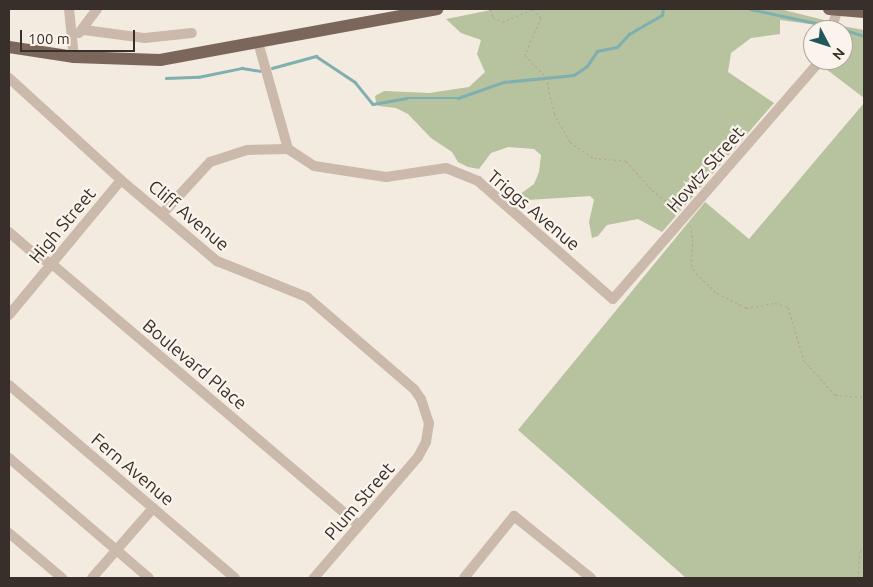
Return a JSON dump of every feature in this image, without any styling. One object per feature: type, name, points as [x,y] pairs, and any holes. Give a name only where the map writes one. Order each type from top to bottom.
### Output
[{"type":"main road","points":[[9,47],[74,57],[160,60],[437,9]]},
{"type":"main road","points":[[833,10],[864,12]]},
{"type":"street","points":[[69,9],[74,37],[74,57]]},
{"type":"street","points":[[74,37],[84,30],[97,9]]},
{"type":"street","points":[[84,30],[145,38],[192,33]]},
{"type":"street","points":[[162,214],[210,162],[247,150],[288,149],[258,42]]},
{"type":"street","name":"Howtz Street","points":[[613,299],[812,70]]},
{"type":"street","name":"Cliff Avenue","points":[[9,78],[121,180],[225,266],[307,297],[414,389],[427,411],[429,423],[426,442]]},
{"type":"street","name":"Triggs Avenue","points":[[288,149],[314,166],[386,178],[446,168],[478,181],[613,299]]},
{"type":"street","name":"High Street","points":[[10,311],[52,264],[121,180]]},
{"type":"street","name":"Boulevard Place","points":[[9,232],[37,256],[52,264],[359,525]]},
{"type":"street","name":"Fern Avenue","points":[[9,385],[235,578]]},
{"type":"street","name":"Plum Street","points":[[314,578],[418,457],[426,442]]},
{"type":"street","points":[[9,458],[149,578]]},
{"type":"street","points":[[92,578],[153,508]]},
{"type":"street","points":[[464,578],[514,516],[591,578]]},
{"type":"street","points":[[9,533],[62,578]]},
{"type":"path","points":[[490,9],[493,16],[502,22],[532,9],[537,13],[541,21],[525,55],[546,77],[552,105],[564,135],[594,158],[626,161],[652,190],[667,199],[691,226],[693,239],[691,264],[696,274],[728,300],[746,308],[775,303],[788,307],[804,361],[835,395],[864,397]]},
{"type":"path","points":[[858,578],[860,552],[864,546]]},
{"type":"green space","points":[[496,9],[780,9],[824,20],[803,20],[803,23],[780,20],[780,34],[751,38],[731,53],[728,72],[774,103],[662,232],[638,219],[607,225],[598,236],[592,238],[589,222],[594,200],[590,196],[527,200],[519,195],[534,184],[539,172],[541,155],[534,149],[508,147],[491,153],[479,169],[468,167],[458,162],[452,152],[431,138],[408,114],[396,108],[379,106],[376,102],[375,96],[384,91],[429,93],[469,87],[485,72],[477,54],[481,40],[461,33],[446,19]]},
{"type":"green space","points":[[853,28],[864,30],[864,98],[827,70],[853,70]]},
{"type":"green space","points":[[864,103],[864,578],[686,578],[518,430],[705,202],[749,239]]},
{"type":"waterway","points":[[272,68],[316,56],[355,82],[373,104],[406,98],[458,98],[504,82],[574,75],[587,66],[597,51],[617,47],[629,34],[662,15],[663,9]]},
{"type":"waterway","points":[[750,9],[803,20]]},
{"type":"waterway","points":[[853,33],[864,36]]},
{"type":"waterway","points":[[166,78],[198,77],[242,68],[260,71]]}]
